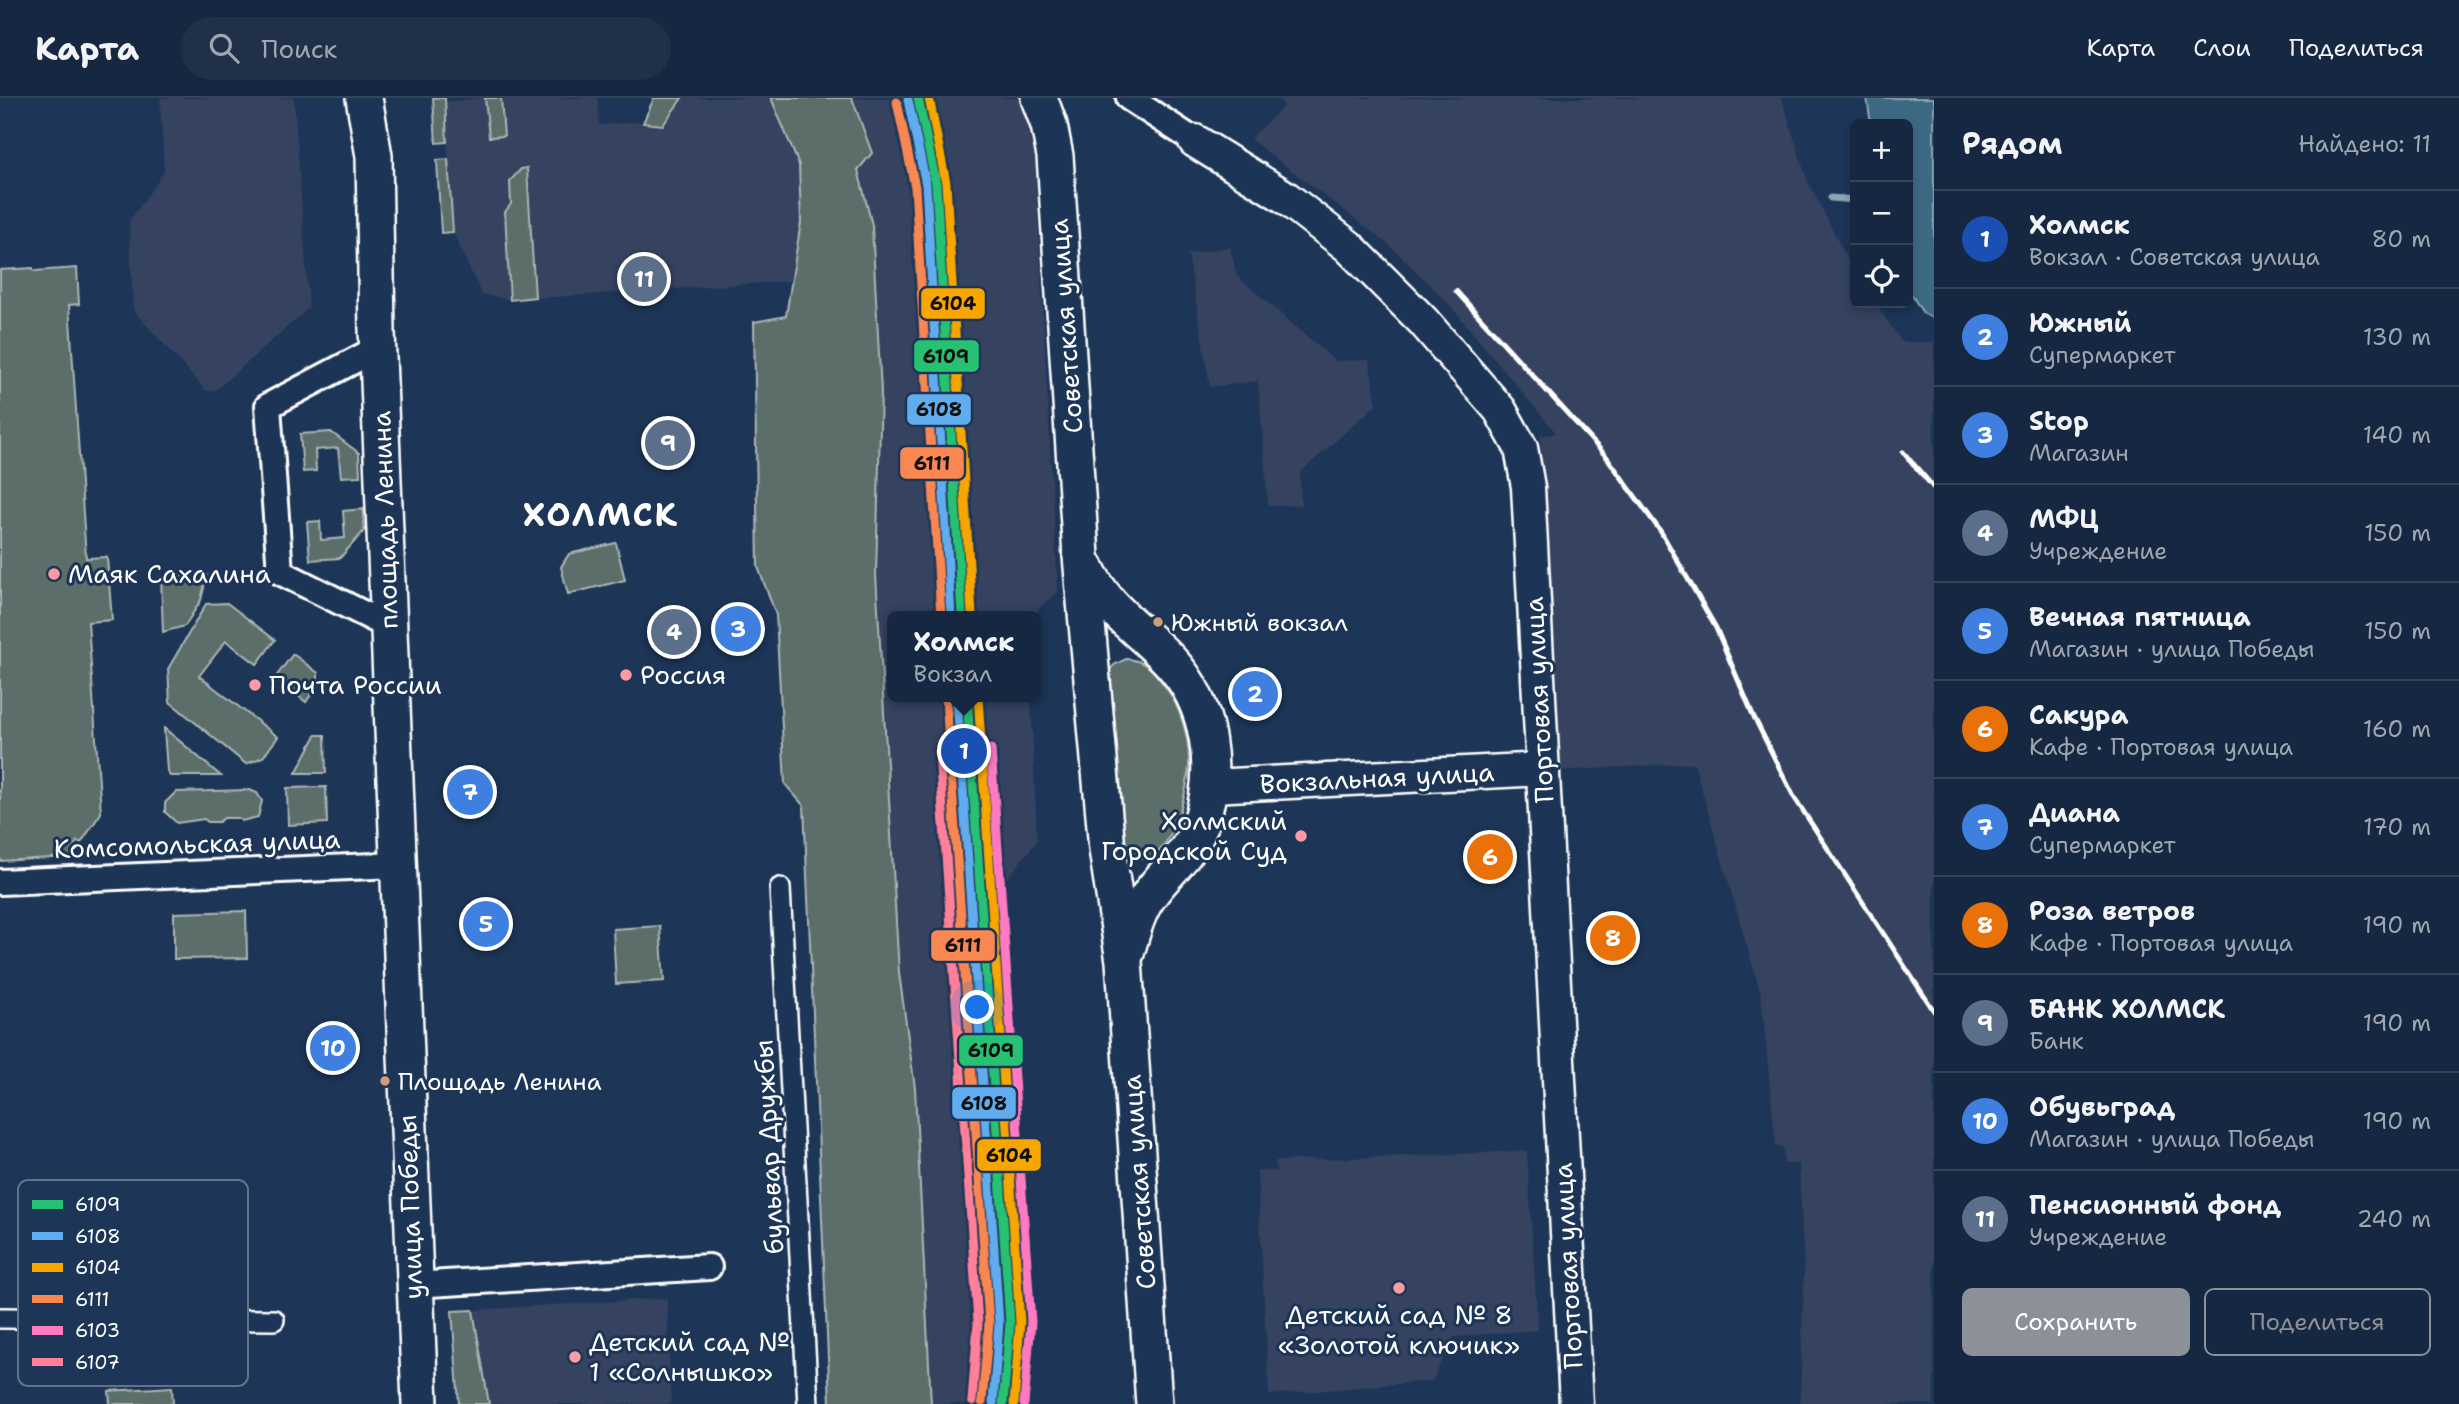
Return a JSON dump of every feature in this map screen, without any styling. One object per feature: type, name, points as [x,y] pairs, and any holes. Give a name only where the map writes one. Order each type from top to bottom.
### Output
[{"type":"main road","name":"площадь Ленина","points":[[364,98],[373,156],[397,875]]},
{"type":"main road","name":"Советская улица","points":[[1039,98],[1055,156],[1080,556],[1108,849],[1124,961],[1154,1404]]},
{"type":"main road","name":"Советская улица","points":[[1080,556],[1095,588],[1107,605],[1171,661],[1192,692],[1208,733],[1211,786],[1200,828],[1172,871],[1145,903],[1136,920],[1124,961]]},
{"type":"main road","points":[[1090,664],[1100,649],[1121,639],[1145,639]]},
{"type":"main road","points":[[1108,849],[1115,867],[1133,878],[1153,879],[1172,871]]},
{"type":"main road","name":"улица Победы","points":[[397,875],[419,1404]]},
{"type":"street","points":[[1129,98],[1195,141]]},
{"type":"street","name":"Портовая улица","points":[[1195,141],[1285,197],[1348,246],[1423,321],[1500,410],[1521,447],[1528,487],[1576,1404]]},
{"type":"street","points":[[378,348],[268,406],[280,572],[390,627]]},
{"type":"street","name":"Вокзальная улица","points":[[1211,786],[1543,769]]},
{"type":"street","name":"Комсомольская улица","points":[[0,882],[397,875]]},
{"type":"street","name":"бульвар Дружбы","points":[[780,888],[808,1404]]},
{"type":"street","points":[[413,1284],[709,1267]]},
{"type":"street","points":[[0,1318],[18,1318]]},
{"type":"street","points":[[248,1320],[274,1320]]},
{"type":"shaded area","points":[[160,98],[294,98],[309,308],[216,390],[206,391],[133,310],[129,221],[164,172]]},
{"type":"shaded area","points":[[433,98],[445,98],[447,142],[436,143]]},
{"type":"shaded area","points":[[478,98],[598,98],[599,125],[636,122],[663,125],[682,98],[771,98],[799,165],[801,222],[791,281],[510,300],[481,294],[453,232],[445,102]]},
{"type":"shaded area","points":[[485,98],[501,98],[504,136],[489,137]]},
{"type":"shaded area","points":[[654,98],[682,98],[663,125],[643,123]]},
{"type":"shaded area","points":[[771,98],[852,98],[872,153],[858,170],[872,225],[881,391],[876,574],[899,973],[915,1088],[931,1404],[830,1404],[804,806],[785,784],[776,615],[758,567],[754,322],[786,316],[801,222],[799,165]]},
{"type":"shaded area","points":[[852,98],[1018,98],[1030,131],[1035,164],[1058,592],[1038,611],[887,611],[887,702],[1031,702],[1037,841],[1006,880],[1003,1052],[1026,1356],[1019,1404],[931,1404],[915,1088],[899,973],[876,574],[881,391],[872,225],[858,170]]},
{"type":"shaded area","points":[[1278,98],[1782,98],[1806,177],[1850,264],[1850,308],[1878,308],[1902,342],[1934,342],[1934,1404],[1800,1404],[1804,1273],[1799,1164],[1784,1164],[1783,1147],[1776,1147],[1761,995],[1694,763],[1557,771],[1540,436],[1556,433],[1447,302],[1388,244],[1250,139],[1284,106]]},
{"type":"shaded area","points":[[1867,98],[1934,98],[1934,319],[1923,313],[1913,297],[1913,119],[1870,119]]},
{"type":"shaded area","points":[[448,159],[453,232],[441,233],[437,160]]},
{"type":"shaded area","points":[[527,168],[535,297],[510,300],[505,212],[511,204],[510,181],[521,169]]},
{"type":"shaded area","points":[[1230,247],[1237,276],[1336,361],[1369,360],[1377,404],[1300,473],[1301,505],[1268,506],[1258,381],[1210,387],[1188,254]]},
{"type":"shaded area","name":"Маяк Сахалина","points":[[33,268],[34,271],[77,268],[79,304],[69,305],[86,558],[107,557],[112,620],[88,622],[101,813],[81,843],[77,841],[69,857],[0,861],[0,270]]},
{"type":"shaded area","points":[[331,432],[359,453],[360,476],[341,477],[338,448],[315,450],[316,471],[303,472],[300,434]]},
{"type":"shaded area","points":[[363,509],[364,531],[340,558],[310,560],[307,522],[320,521],[321,540],[345,538],[343,511]]},
{"type":"shaded area","points":[[616,543],[625,580],[568,594],[561,567],[569,554]]},
{"type":"shaded area","points":[[207,575],[201,600],[185,626],[163,632],[161,578]]},
{"type":"shaded area","points":[[227,603],[275,640],[257,664],[226,641],[199,676],[278,737],[263,757],[246,764],[170,702],[168,669],[206,604]]},
{"type":"shaded area","points":[[293,654],[318,673],[318,685],[306,702],[275,678]]},
{"type":"shaded area","points":[[1126,659],[1138,661],[1148,667],[1164,685],[1180,713],[1188,745],[1188,779],[1178,816],[1161,849],[1150,858],[1137,858],[1122,847],[1107,674],[1114,665]]},
{"type":"shaded area","points":[[164,728],[221,776],[170,776],[167,771]]},
{"type":"shaded area","points":[[316,735],[325,735],[326,773],[296,773]]},
{"type":"shaded area","points":[[326,787],[327,823],[288,825],[287,788]]},
{"type":"shaded area","points":[[250,790],[257,793],[262,801],[258,817],[242,821],[238,818],[224,818],[219,822],[208,822],[204,819],[177,823],[165,812],[165,803],[176,792]]},
{"type":"shaded area","points":[[246,911],[247,958],[174,959],[174,913]]},
{"type":"shaded area","points":[[660,926],[664,981],[616,984],[613,929]]},
{"type":"shaded area","name":"Детский сад № 8 «Золотой ключик»","points":[[1527,1151],[1538,1330],[1454,1337],[1432,1381],[1269,1395],[1257,1171],[1276,1171],[1275,1161]]},
{"type":"shaded area","name":"Детский сад № 1 «Солнышко»","points":[[667,1298],[671,1404],[489,1404],[473,1310]]},
{"type":"shaded area","points":[[473,1310],[489,1404],[459,1404],[452,1311]]},
{"type":"shaded area","points":[[172,1387],[173,1404],[110,1404],[109,1391]]},
{"type":"waterway","points":[[1831,198],[1850,200]]},
{"type":"railway","points":[[1456,291],[1606,456],[1661,532],[1716,628],[1753,715],[1794,797],[1934,1011]]},
{"type":"railway","points":[[1903,452],[1934,488]]},
{"type":"transit line","name":"6109","points":[[918,98],[936,184],[962,611]]},
{"type":"transit line","name":"6104","points":[[929,98],[946,183],[972,611]]},
{"type":"transit line","name":"6108","points":[[908,100],[926,185],[951,611]]},
{"type":"transit line","name":"6111","points":[[897,102],[915,187],[941,611]]},
{"type":"transit line","name":"6111","points":[[946,702],[989,1323],[982,1402]]},
{"type":"transit line","name":"6108","points":[[957,702],[999,1323],[993,1403]]},
{"type":"transit line","name":"6109","points":[[967,702],[1010,1323],[1003,1404]]},
{"type":"transit line","name":"6104","points":[[978,702],[1020,1322],[1014,1404]]},
{"type":"transit line","name":"6103","points":[[991,749],[1031,1322],[1024,1404]]},
{"type":"transit line","name":"6107","points":[[939,752],[978,1323],[972,1401]]},
{"type":"place","name":"Пенсионный фонд","points":[[644,279]]},
{"type":"place","name":"БАНК ХОЛМСК","points":[[668,443]]},
{"type":"place","name":"Маяк Сахалина","points":[[54,574]]},
{"type":"place","name":"Южный вокзал","points":[[1158,622]]},
{"type":"place","name":"Stop","points":[[738,629]]},
{"type":"place","name":"МФЦ","points":[[674,632]]},
{"type":"place","name":"Россия","points":[[626,675]]},
{"type":"place","name":"Почта России","points":[[255,685]]},
{"type":"place","name":"Южный","points":[[1255,694]]},
{"type":"place","name":"Холмск","points":[[964,751]]},
{"type":"place","name":"Диана","points":[[470,792]]},
{"type":"place","name":"Холмский Городской Суд","points":[[1301,836]]},
{"type":"place","name":"Сакура","points":[[1490,857]]},
{"type":"place","name":"Вечная пятница","points":[[486,924]]},
{"type":"place","name":"Роза ветров","points":[[1613,938]]},
{"type":"place","name":"Обувьград","points":[[333,1048]]},
{"type":"place","name":"Площадь Ленина","points":[[385,1081]]},
{"type":"place","name":"Детский сад № 8 «Золотой ключик»","points":[[1399,1288]]},
{"type":"place","name":"Детский сад № 1 «Солнышко»","points":[[575,1357]]},
{"type":"district","name":"ХОЛМСК","points":[[601,514]]}]
